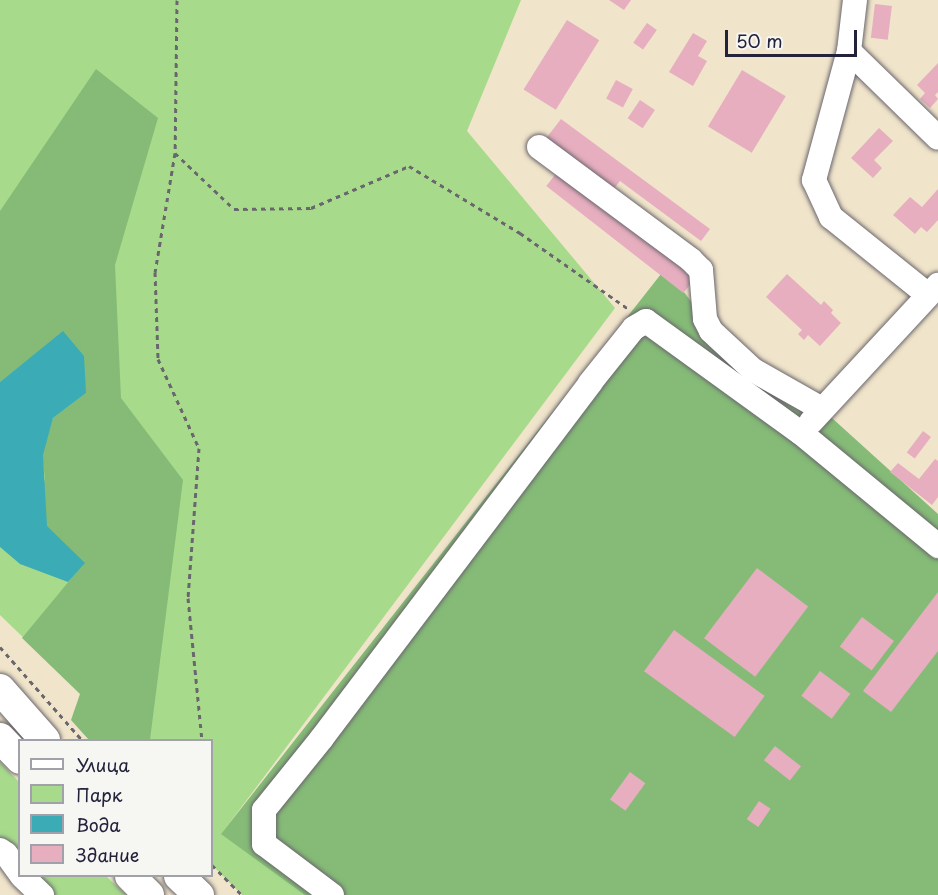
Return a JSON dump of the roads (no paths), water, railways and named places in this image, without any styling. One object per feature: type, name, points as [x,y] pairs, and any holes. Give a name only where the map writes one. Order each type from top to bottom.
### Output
[{"type":"main road","points":[[0,689],[43,739]]},
{"type":"main road","points":[[0,738],[18,757]]},
{"type":"main road","points":[[131,877],[149,895]]},
{"type":"main road","points":[[180,877],[199,895]]},
{"type":"street","points":[[801,433],[933,290],[831,217],[814,180],[849,51],[855,0]]},
{"type":"street","points":[[849,51],[938,138]]},
{"type":"street","points":[[539,147],[691,260],[700,270],[705,319],[711,331],[753,370],[822,410]]},
{"type":"street","points":[[332,895],[264,844],[264,810],[590,383],[634,328],[646,321],[801,433],[938,546]]},
{"type":"street","points":[[0,850],[18,870]]},
{"type":"street","points":[[24,877],[42,895]]},
{"type":"water","points":[[63,331],[84,356],[86,393],[53,418],[43,455],[47,526],[85,563],[68,582],[20,564],[0,547],[0,382]]}]
